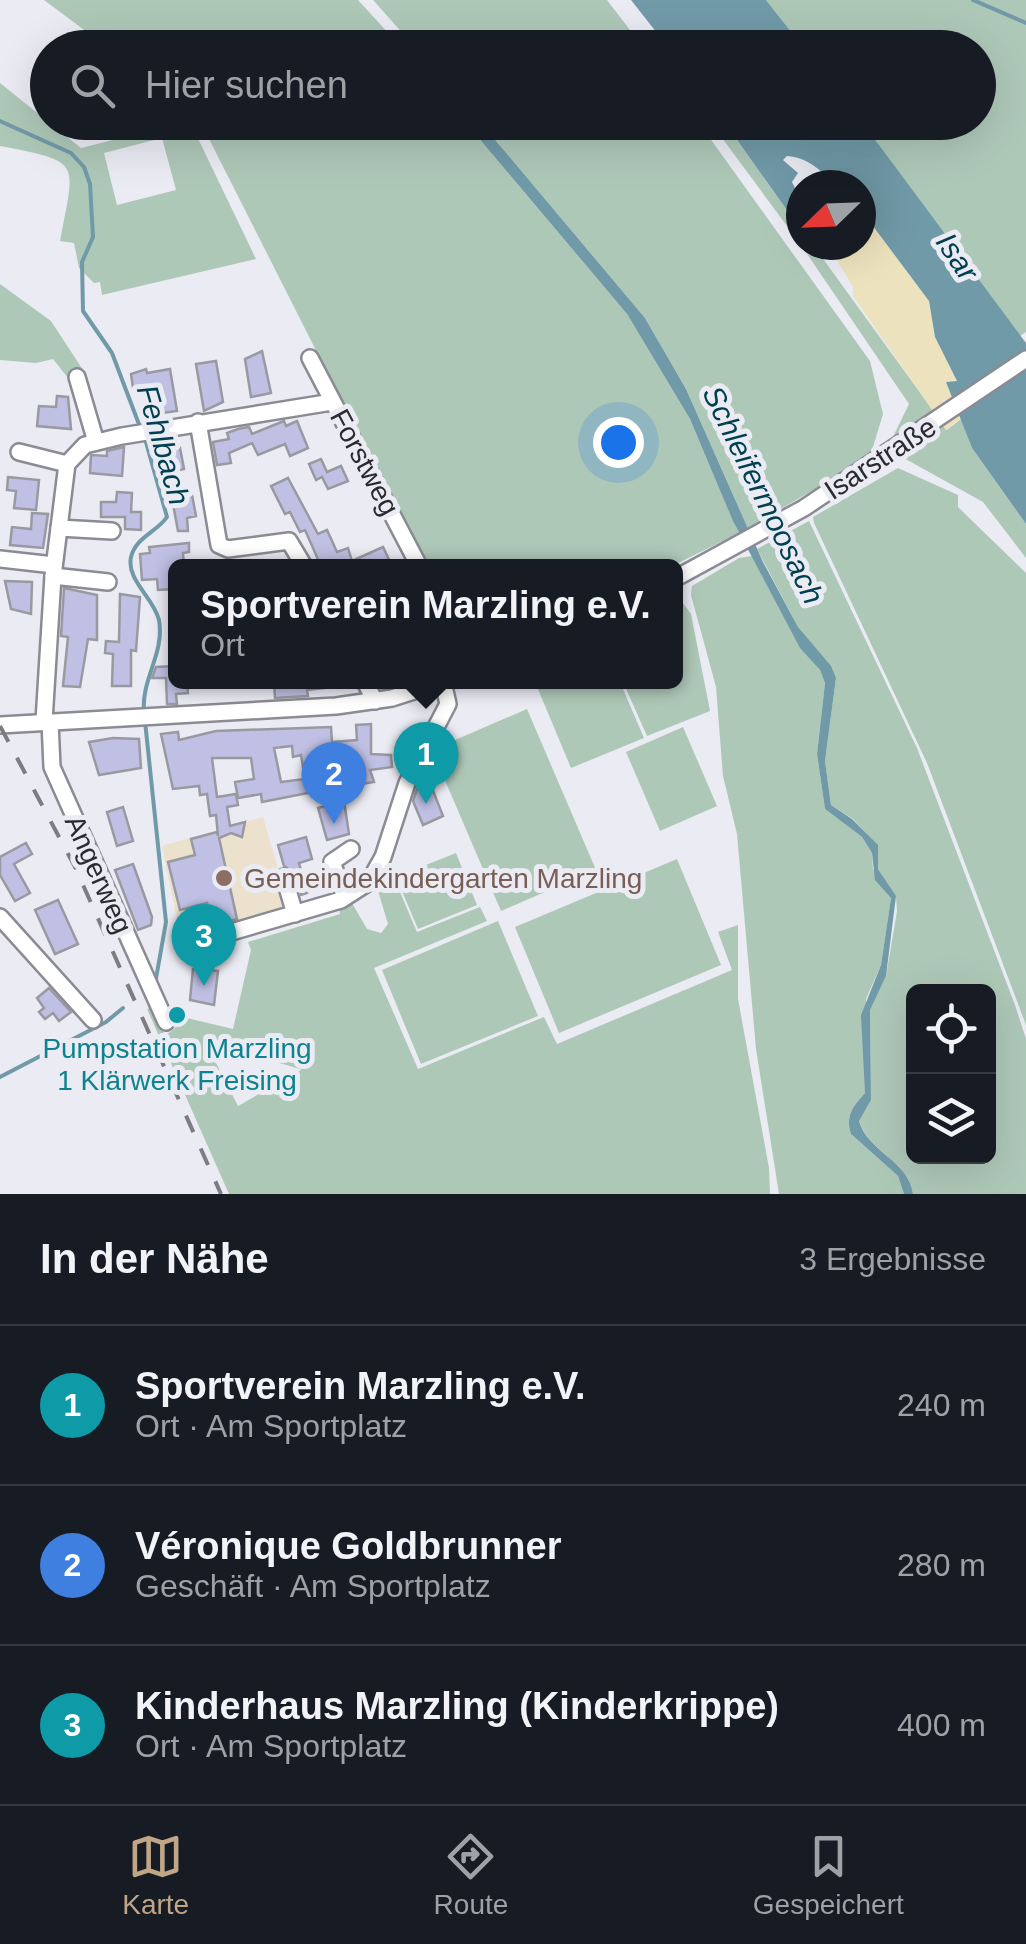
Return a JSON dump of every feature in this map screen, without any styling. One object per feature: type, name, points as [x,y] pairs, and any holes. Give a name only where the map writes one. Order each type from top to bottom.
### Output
[{"type":"street","name":"Forstweg","points":[[310,358],[416,559]]},
{"type":"street","name":"Isarstraße","points":[[683,575],[721,556],[911,439],[1026,359]]},
{"type":"street","points":[[77,377],[96,442]]},
{"type":"street","points":[[19,452],[67,464],[73,454],[96,442],[143,431],[332,402]]},
{"type":"street","points":[[198,422],[219,545],[228,549],[289,541],[300,559]]},
{"type":"street","name":"Angerweg","points":[[67,464],[54,570],[47,722],[52,767],[166,1022]]},
{"type":"street","points":[[60,528],[112,530]]},
{"type":"street","points":[[0,559],[108,582]]},
{"type":"street","points":[[369,689],[375,701]]},
{"type":"street","points":[[0,726],[375,701],[417,689]]},
{"type":"street","points":[[204,940],[346,897],[369,882],[383,856],[407,783],[448,704],[444,689]]},
{"type":"street","points":[[346,897],[332,862],[351,849]]},
{"type":"street","points":[[284,876],[296,914]]},
{"type":"street","points":[[0,917],[94,1020]]},
{"type":"shaded area","name":"Gemeindekindergarten Marzling","points":[[263,817],[290,910],[212,931],[205,917],[178,924],[162,846]]},
{"type":"green space","points":[[44,0],[358,0],[385,30],[84,30]]},
{"type":"green space","points":[[373,0],[607,0],[630,30],[400,30]]},
{"type":"green space","points":[[766,0],[1026,0],[1026,332],[1020,336],[874,140],[996,140],[996,30],[790,30]]},
{"type":"green space","points":[[0,83],[30,107],[30,140],[71,140],[81,148],[113,140],[154,140],[104,153],[117,205],[176,190],[163,140],[199,140],[256,259],[102,295],[100,282],[94,283],[79,268],[74,243],[60,241],[69,180],[67,169],[46,156],[0,146]]},
{"type":"green space","points":[[210,140],[480,140],[627,314],[690,419],[739,533],[683,561],[421,559]]},
{"type":"green space","points":[[495,140],[711,140],[786,244],[786,260],[797,260],[870,361],[883,414],[870,457],[748,528],[686,389],[645,318]]},
{"type":"green space","points":[[724,140],[737,140],[786,209],[786,225]]},
{"type":"green space","points":[[811,260],[824,260],[937,416],[891,441],[909,404]]},
{"type":"green space","points":[[0,284],[51,321],[85,373],[68,378],[53,359],[36,363],[0,360]]},
{"type":"green space","points":[[961,419],[972,448],[1026,524],[1026,558],[983,502],[902,457],[903,450],[941,424],[947,430]]},
{"type":"green space","points":[[898,468],[958,495],[958,507],[1026,573],[1026,1025],[927,763],[814,523],[813,517]]},
{"type":"green space","points":[[809,521],[917,748],[1026,1039],[1026,1194],[913,1194],[904,1173],[871,1140],[859,1120],[871,1100],[870,1009],[886,976],[896,897],[878,869],[877,845],[853,819],[831,805],[825,761],[836,678],[798,627],[757,549]]},
{"type":"green space","points":[[752,556],[800,647],[820,670],[825,683],[817,754],[825,809],[862,837],[872,853],[873,869],[891,898],[881,965],[866,999],[865,1093],[849,1122],[851,1134],[898,1176],[904,1194],[779,1194],[756,1049],[737,834],[723,776],[716,687],[691,595],[692,586],[739,558]]},
{"type":"green space","points":[[683,603],[691,614],[710,711],[647,736],[626,689],[683,689]]},
{"type":"green space","points":[[538,689],[623,689],[644,738],[571,768]]},
{"type":"green space","points":[[527,709],[596,870],[501,911],[432,750]]},
{"type":"green space","points":[[683,727],[717,806],[660,831],[626,752]]},
{"type":"green space","points":[[456,853],[477,905],[418,929],[396,877]]},
{"type":"green space","points":[[386,859],[417,932],[480,907],[487,921],[374,968],[418,1069],[544,1017],[557,1044],[732,970],[718,932],[738,925],[738,999],[769,1168],[770,1194],[229,1194],[147,1009],[152,1007],[165,1036],[187,1018],[233,1029],[251,950],[248,942],[340,914],[339,906],[352,903],[367,929],[381,933],[388,924],[375,881]],"holes":[[[222,1046],[301,1070],[238,1106],[214,1059]]]},
{"type":"green space","points":[[677,859],[721,965],[559,1033],[515,927]]},
{"type":"green space","points":[[498,921],[538,1016],[421,1064],[382,970]]},
{"type":"sand","points":[[876,230],[929,301],[935,337],[957,381],[946,382],[961,419],[946,430],[853,296],[853,287],[837,260],[876,260]]},
{"type":"water","points":[[631,0],[766,0],[790,30],[655,30]]},
{"type":"water","points":[[480,140],[495,140],[645,318],[686,389],[763,562],[798,627],[831,666],[836,678],[825,761],[831,805],[878,845],[878,869],[896,896],[886,976],[870,1010],[871,1100],[859,1121],[871,1141],[904,1173],[913,1194],[904,1194],[898,1176],[849,1128],[851,1112],[865,1093],[861,1015],[881,965],[891,898],[875,880],[872,853],[862,837],[825,809],[817,754],[825,683],[820,670],[800,648],[733,521],[690,419],[627,314]]},
{"type":"water","name":"Isar","points":[[737,140],[875,140],[1026,343],[1026,524],[972,448],[946,382],[957,381],[935,337],[929,301],[876,230],[876,170],[819,170],[798,158],[787,156],[783,160],[795,170],[786,170],[786,209]]},
{"type":"building","points":[[262,351],[271,393],[251,397],[245,359]]},
{"type":"building","points":[[216,361],[223,402],[204,411],[196,364]]},
{"type":"building","points":[[146,369],[147,373],[170,369],[177,411],[154,414],[149,385],[133,388],[131,374]]},
{"type":"building","points":[[57,396],[68,397],[71,429],[37,426],[39,406],[56,407]]},
{"type":"building","points":[[284,421],[286,426],[297,421],[308,448],[290,456],[285,444],[258,455],[252,443],[229,453],[231,463],[217,465],[213,442],[229,439],[227,433],[238,429],[249,427],[252,434]]},
{"type":"building","points":[[172,439],[174,450],[180,448],[184,469],[174,471],[177,498],[192,495],[196,516],[187,518],[188,531],[178,531],[172,499],[168,500],[170,471],[166,472],[157,442]]},
{"type":"building","points":[[124,447],[122,476],[90,473],[91,455],[107,456],[107,451]]},
{"type":"building","points":[[321,459],[327,472],[341,466],[348,481],[328,489],[322,477],[316,480],[309,464]]},
{"type":"building","points":[[8,477],[39,480],[36,510],[14,508],[16,491],[7,490]]},
{"type":"building","points":[[288,478],[318,534],[327,530],[337,552],[348,548],[351,559],[318,559],[305,530],[300,532],[290,512],[285,514],[271,486]]},
{"type":"building","points":[[117,492],[132,493],[131,512],[141,512],[141,530],[125,529],[125,517],[101,517],[101,502],[116,502]]},
{"type":"building","points":[[32,513],[48,514],[43,548],[10,545],[12,527],[31,529]]},
{"type":"building","points":[[189,543],[183,559],[168,559],[168,589],[158,590],[157,579],[142,580],[140,554],[150,553],[149,547]]},
{"type":"building","points":[[383,547],[389,559],[356,559]]},
{"type":"building","points":[[5,581],[32,582],[31,614],[11,609]]},
{"type":"building","points":[[64,588],[97,595],[97,640],[88,639],[80,687],[63,686],[68,637],[61,636]]},
{"type":"building","points":[[120,594],[140,597],[136,651],[131,650],[131,686],[112,686],[113,654],[105,653],[106,641],[119,642]]},
{"type":"building","points":[[168,666],[168,689],[188,689],[188,693],[176,694],[177,704],[167,704],[166,678],[152,678],[156,667]]},
{"type":"building","points":[[274,689],[316,689],[307,690],[308,696],[275,698]]},
{"type":"building","points":[[371,724],[371,754],[391,755],[392,767],[370,770],[374,782],[348,786],[347,776],[357,775],[354,754],[313,758],[318,791],[262,802],[261,794],[238,798],[235,782],[254,779],[251,758],[212,758],[217,797],[236,794],[238,805],[227,807],[230,826],[245,822],[242,837],[231,833],[219,838],[237,919],[213,926],[207,903],[180,910],[168,862],[195,855],[191,839],[217,832],[218,836],[216,815],[210,816],[207,794],[200,795],[199,786],[173,789],[161,734],[178,732],[179,740],[216,731],[331,727],[332,742],[357,740],[356,725]],"holes":[[[292,746],[293,757],[301,755],[305,779],[281,782],[274,748]]]},
{"type":"building","points":[[139,739],[141,768],[99,775],[89,742]]},
{"type":"building","points":[[430,783],[443,816],[423,825],[413,801],[417,789]]},
{"type":"building","points":[[344,801],[349,834],[327,840],[318,808]]},
{"type":"building","points":[[123,807],[133,841],[117,846],[107,812]]},
{"type":"building","points":[[306,837],[312,859],[299,863],[307,893],[301,895],[294,873],[284,866],[278,845]]},
{"type":"building","points":[[26,843],[32,854],[14,864],[30,893],[15,901],[0,875],[0,857]]},
{"type":"building","points":[[133,864],[152,917],[151,925],[138,930],[115,870]]},
{"type":"building","points":[[58,900],[78,944],[55,954],[35,910]]},
{"type":"building","points":[[193,969],[218,971],[214,1005],[190,1000]]},
{"type":"building","points":[[49,988],[71,1012],[59,1021],[53,1013],[45,1019],[39,1012],[44,1008],[37,998]]},
{"type":"waterway","points":[[973,0],[1026,23]]},
{"type":"waterway","name":"Fehlbach","points":[[0,121],[30,135]]},
{"type":"waterway","name":"Fehlbach","points":[[42,140],[71,153],[84,167],[90,184],[93,237],[82,262],[83,311],[112,353],[140,427]]},
{"type":"waterway","name":"Fehlbach","points":[[144,435],[167,517],[137,544],[131,557],[136,581],[159,620],[159,644],[146,688],[144,712]]},
{"type":"waterway","name":"Fehlbach","points":[[145,721],[166,922],[155,984]]},
{"type":"waterway","name":"Fehlbach","points":[[0,1077],[106,1022],[123,1008]]},
{"type":"railway","points":[[0,726],[75,867],[221,1194]]},
{"type":"place","name":"Sportverein Marzling e.V.","points":[[426,804]]},
{"type":"place","name":"Véronique Goldbrunner","points":[[334,824]]},
{"type":"place","name":"Gemeindekindergarten Marzling","points":[[224,878]]},
{"type":"place","name":"Kinderhaus Marzling (Kinderkrippe)","points":[[204,986]]},
{"type":"place","name":"Pumpstation Marzling 1 Klärwerk Freising","points":[[177,1015]]},
{"type":"water label","name":"Schleifermoosach","points":[[763,495]]}]
